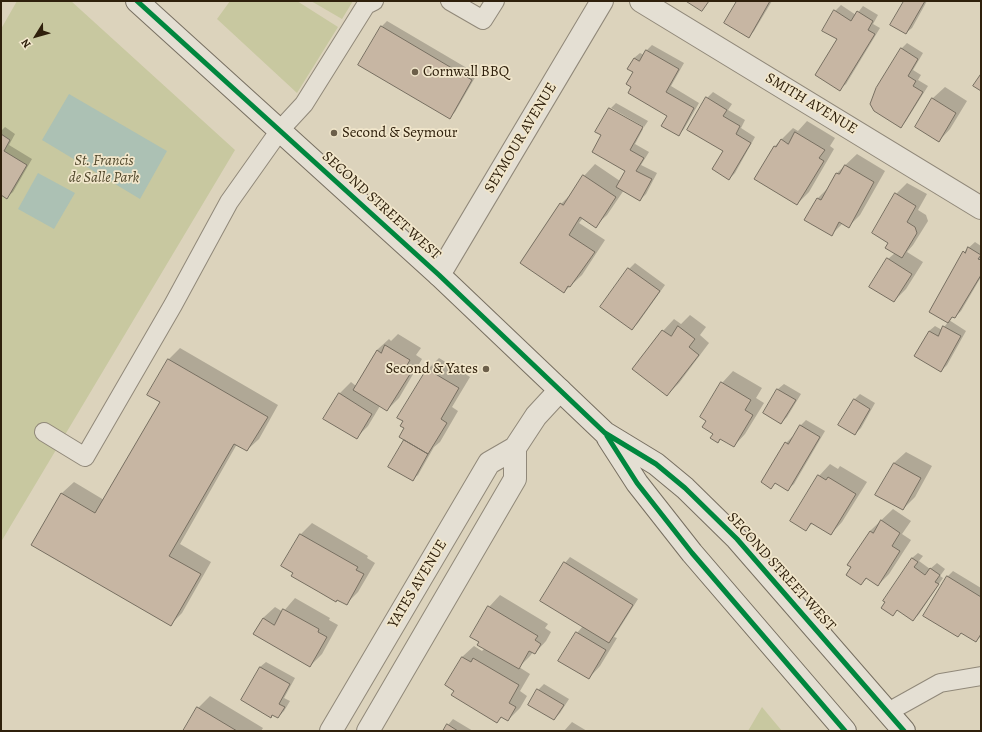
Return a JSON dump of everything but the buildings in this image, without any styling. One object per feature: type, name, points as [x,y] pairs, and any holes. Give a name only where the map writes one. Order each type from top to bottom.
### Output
[{"type":"street","name":"SECOND STREET WEST","points":[[137,1],[439,275],[605,433],[656,464],[685,488],[738,538],[904,731]]},
{"type":"street","name":"SEYMOUR AVENUE","points":[[439,275],[602,1]]},
{"type":"street","name":"SMITH AVENUE","points":[[641,1],[981,208]]},
{"type":"street","name":"YATES AVENUE","points":[[331,731],[489,463],[515,448],[536,416],[560,390]]},
{"type":"street","name":"SECOND STREET WEST","points":[[605,433],[637,483],[688,548],[845,731]]},
{"type":"street","name":"YATES AVENUE","points":[[368,731],[516,479],[515,448]]},
{"type":"street","points":[[403,609],[430,624]]},
{"type":"lane","points":[[44,432],[85,457],[173,305],[229,202],[280,130],[304,104],[366,5],[374,1]]},
{"type":"lane","points":[[450,1],[483,20],[495,1]]},
{"type":"lane","points":[[888,712],[940,684],[981,676]]},
{"type":"green space","name":"St. Francis de Salle Park","points":[[17,1],[71,1],[235,150],[1,542],[1,29]]},
{"type":"green space","points":[[230,1],[297,1],[338,27],[297,93],[217,19]]},
{"type":"green space","points":[[311,1],[353,1],[342,19]]},
{"type":"green space","points":[[762,707],[782,731],[748,731]]},
{"type":"shaded area","points":[[69,94],[167,151],[140,199],[42,140]]},
{"type":"shaded area","points":[[38,173],[75,193],[54,229],[18,209]]},
{"type":"cycle path","points":[[137,1],[439,275],[605,433],[656,464],[685,488],[737,539],[904,731]]},
{"type":"cycle path","points":[[607,436],[637,483],[692,553],[845,731]]},
{"type":"place","name":"Cornwall BBQ","points":[[415,72]]},
{"type":"place","name":"Second & Seymour","points":[[334,133]]},
{"type":"place","name":"Second & Yates","points":[[486,369]]}]
